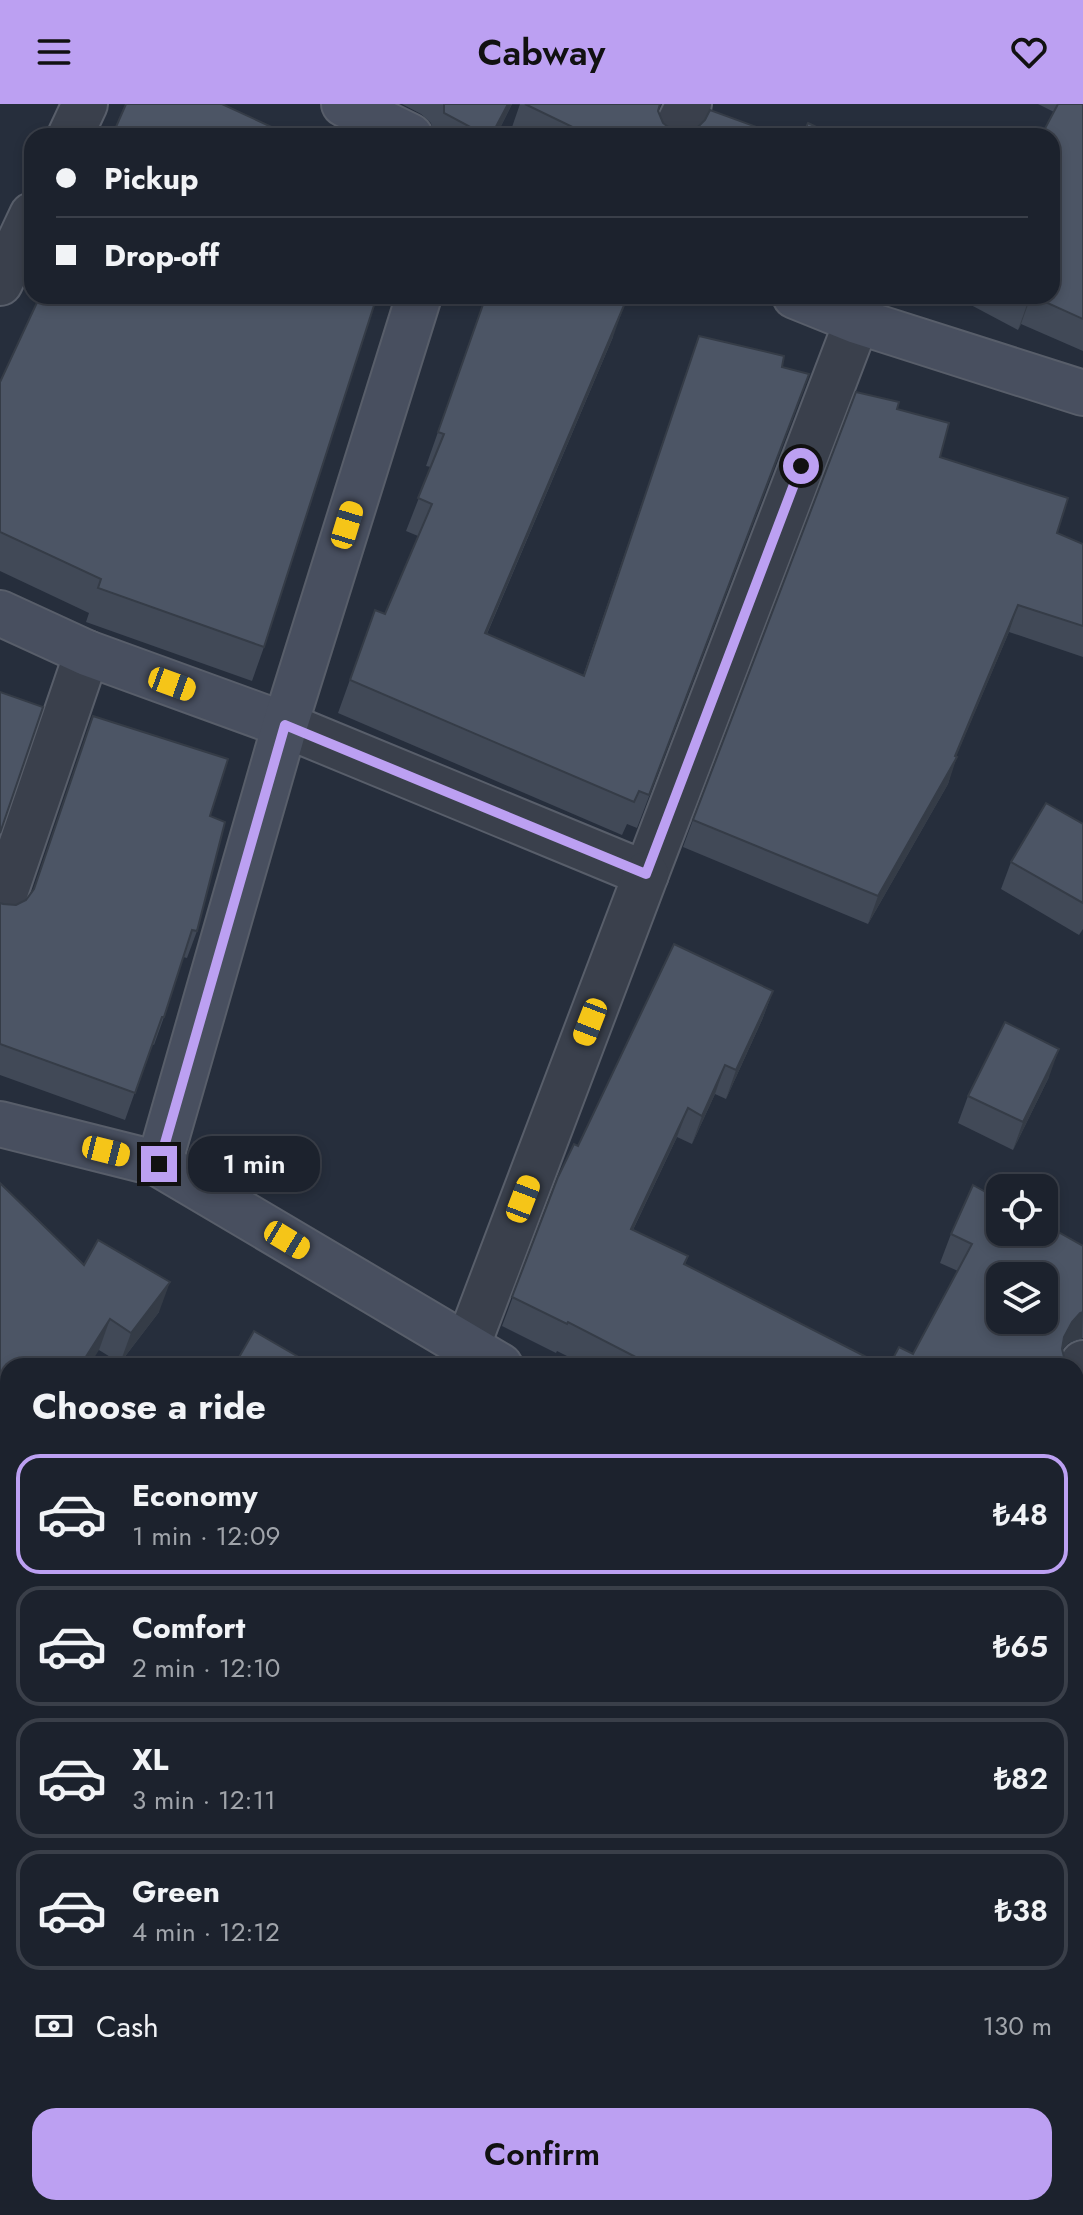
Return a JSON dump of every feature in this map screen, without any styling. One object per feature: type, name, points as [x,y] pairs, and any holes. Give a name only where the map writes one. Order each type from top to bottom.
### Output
[{"type":"street","points":[[74,128],[85,104]]},
{"type":"street","points":[[344,104],[394,128]]},
{"type":"street","points":[[677,128],[689,104]]},
{"type":"street","points":[[0,283],[24,232]]},
{"type":"street","points":[[159,1164],[285,725],[417,304]]},
{"type":"street","points":[[815,304],[857,321],[1083,393]]},
{"type":"street","points":[[0,1124],[159,1164],[483,1356],[646,874],[857,321]]},
{"type":"street","points":[[0,613],[87,653],[285,725],[646,874]]},
{"type":"street","points":[[0,908],[87,653]]},
{"type":"building","points":[[126,104],[222,104],[274,128],[116,128]]},
{"type":"building","points":[[444,104],[508,104],[495,128],[472,128],[444,113]]},
{"type":"building","points":[[525,104],[660,104],[658,111],[663,123],[669,128],[574,128]]},
{"type":"building","points":[[1058,104],[1083,104],[1083,319],[1050,304],[1060,304],[1060,128],[1045,128]]},
{"type":"building","points":[[710,110],[759,128],[697,128]]},
{"type":"building","points":[[36,304],[374,304],[264,647],[98,588],[101,579],[0,532],[0,382]]},
{"type":"building","points":[[483,304],[625,304],[485,633],[584,676],[699,336],[784,356],[782,367],[809,374],[649,795],[639,791],[634,802],[350,680],[375,610],[385,614],[432,504],[418,498],[444,434],[438,432]]},
{"type":"building","points":[[856,392],[899,402],[897,409],[949,423],[940,457],[1068,498],[1057,533],[1083,544],[1083,626],[1018,605],[957,757],[878,896],[693,820]]},
{"type":"building","points":[[0,692],[43,707],[0,833]]},
{"type":"building","points":[[93,716],[228,759],[210,816],[225,822],[197,931],[192,930],[135,1093],[0,1044],[0,903],[16,905],[26,900],[34,889]]},
{"type":"building","points":[[1046,803],[1083,824],[1083,903],[1011,862]]},
{"type":"building","points":[[674,944],[773,991],[736,1070],[725,1065],[702,1116],[688,1108],[631,1229],[688,1256],[684,1264],[868,1358],[638,1358],[512,1297],[558,1177],[574,1144],[578,1146]]},
{"type":"building","points":[[1005,1022],[1059,1049],[1023,1122],[968,1096]]},
{"type":"building","points":[[0,1183],[84,1265],[98,1240],[170,1282],[131,1333],[110,1319],[85,1358],[0,1358]]},
{"type":"building","points":[[973,1185],[986,1192],[986,1246],[1058,1246],[1058,1232],[1083,1246],[1083,1312],[1072,1322],[1064,1337],[1064,1358],[893,1358],[899,1347],[913,1354],[972,1244],[951,1234]]},
{"type":"building","points":[[254,1331],[300,1358],[239,1358]]},
{"type":"route","points":[[159,1164],[285,725],[646,874],[801,466]]}]
